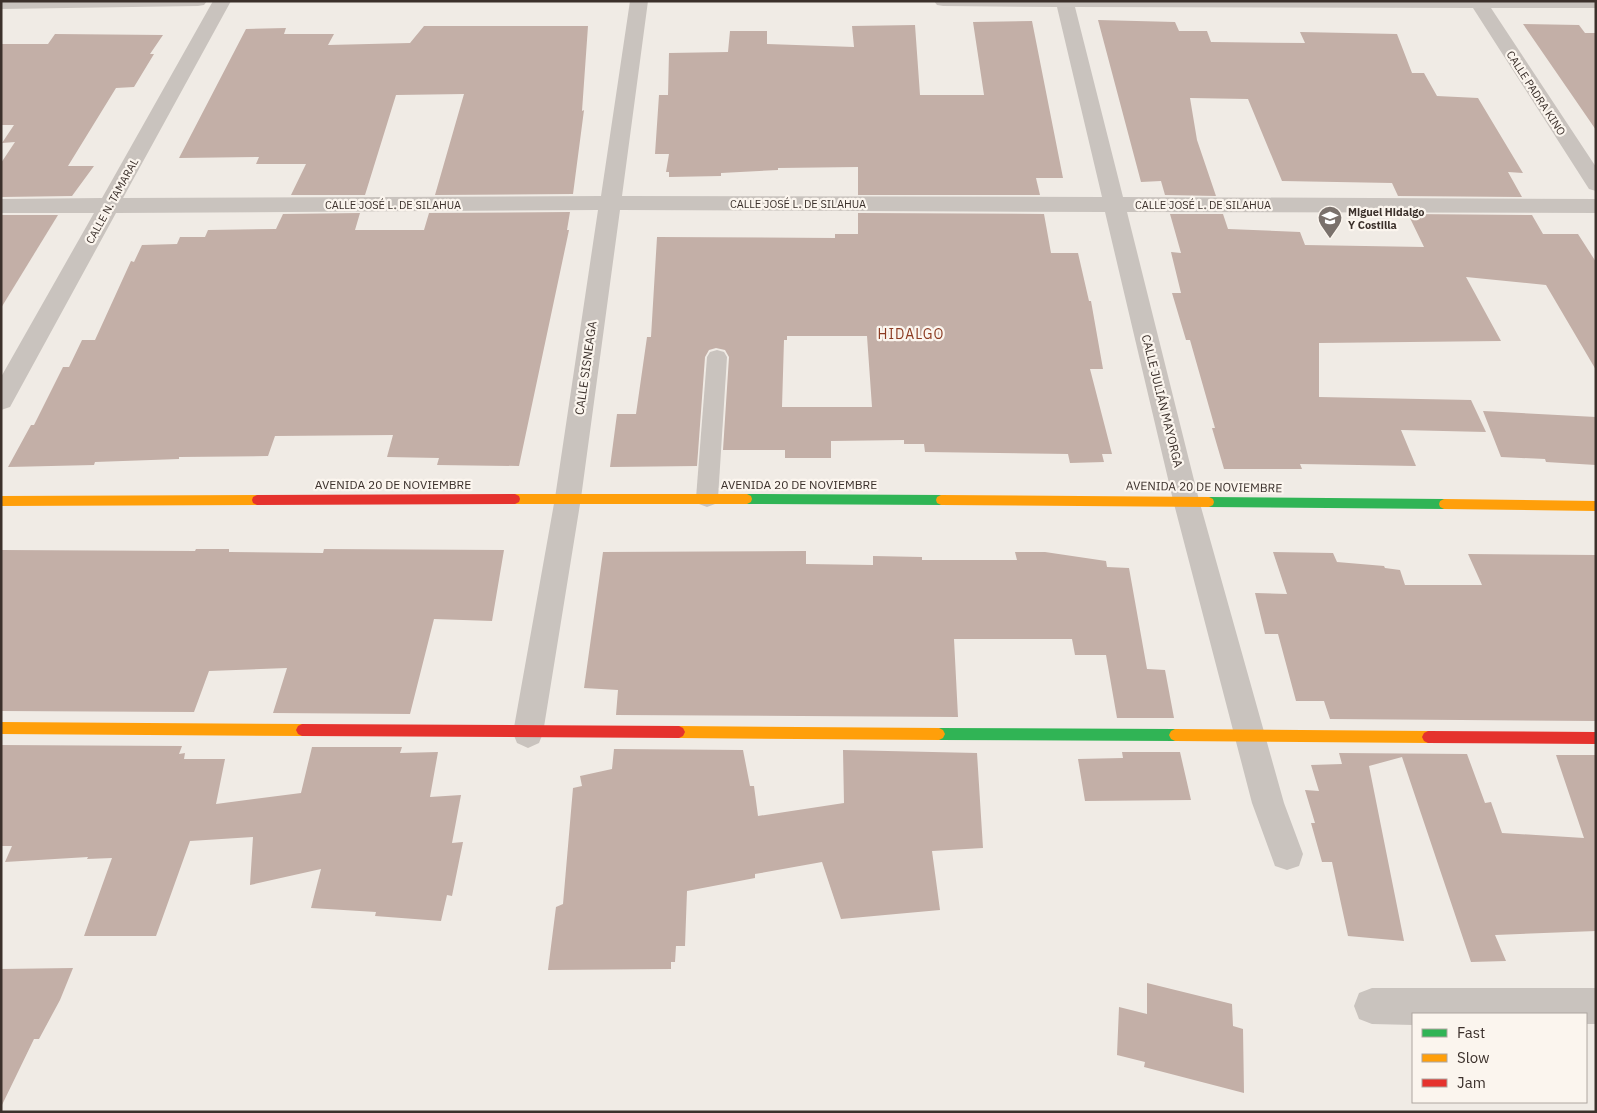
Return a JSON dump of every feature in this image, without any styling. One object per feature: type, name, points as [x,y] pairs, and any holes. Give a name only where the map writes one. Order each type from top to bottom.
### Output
[{"type":"street","points":[[1,4],[198,1]]},
{"type":"street","name":"CALLE N. TAMARAL","points":[[1,400],[222,1]]},
{"type":"street","name":"CALLE SISNEAGA","points":[[528,733],[568,498],[639,1]]},
{"type":"street","points":[[943,1],[1596,3]]},
{"type":"street","name":"CALLE JULIÁN MAYORGA","points":[[1065,2],[1186,500],[1268,803],[1287,854]]},
{"type":"street","name":"CALLE PADRA KINO","points":[[1478,2],[1596,184]]},
{"type":"street","name":"CALLE JOSÉ L. DE SILAHUA","points":[[1,206],[109,207],[610,203],[1596,206]]},
{"type":"street","name":"AVENIDA 20 DE NOVIEMBRE","points":[[1,501],[707,498],[1186,500],[1596,506]]},
{"type":"street","points":[[1,728],[528,733],[1596,738]]},
{"type":"street","points":[[1372,1006],[1596,1006]]},
{"type":"lane","points":[[707,498],[717,357]]},
{"type":"building","points":[[1098,20],[1175,22],[1179,31],[1207,31],[1211,42],[1305,43],[1300,32],[1397,34],[1412,73],[1424,73],[1437,96],[1478,98],[1523,173],[1508,172],[1522,197],[1398,196],[1392,183],[1282,181],[1248,99],[1190,98],[1197,140],[1216,196],[1165,195],[1161,181],[1141,182]]},
{"type":"building","points":[[1032,21],[1063,178],[1036,178],[1040,195],[858,195],[858,167],[778,168],[778,170],[721,173],[721,176],[669,177],[669,172],[666,172],[669,154],[655,154],[659,95],[668,95],[669,53],[728,52],[730,31],[767,31],[767,44],[854,47],[852,26],[915,25],[920,95],[984,95],[973,22]]},
{"type":"building","points":[[1523,24],[1579,25],[1585,33],[1596,33],[1596,130]]},
{"type":"building","points":[[424,26],[588,26],[582,111],[584,110],[573,194],[435,195],[464,94],[396,95],[365,195],[291,195],[306,164],[256,164],[259,157],[179,158],[246,29],[286,28],[284,34],[334,34],[328,45],[410,43]]},
{"type":"building","points":[[55,34],[163,35],[150,54],[154,54],[134,87],[116,88],[68,166],[94,166],[72,196],[1,197],[1,163],[15,142],[2,143],[14,125],[1,125],[1,44],[48,44]]},
{"type":"building","points":[[570,212],[567,230],[569,230],[519,466],[437,465],[439,458],[387,457],[393,435],[275,436],[268,456],[179,457],[179,459],[95,462],[94,465],[8,467],[31,425],[34,425],[63,367],[69,367],[82,340],[95,340],[131,261],[134,262],[142,245],[177,244],[180,237],[205,237],[208,230],[276,229],[283,214],[360,213],[355,230],[424,230],[429,213]]},
{"type":"building","points":[[858,213],[1044,214],[1051,253],[1078,253],[1089,301],[1091,301],[1103,369],[1090,369],[1112,454],[1102,454],[1104,462],[1070,463],[1068,454],[925,452],[924,444],[904,444],[904,440],[831,441],[831,458],[785,458],[785,450],[723,450],[729,357],[725,350],[716,348],[709,350],[705,357],[697,466],[610,467],[617,414],[636,414],[647,337],[651,337],[657,237],[835,238],[835,234],[858,234]],"holes":[[[787,336],[867,336],[872,407],[782,407],[784,340],[787,340]]]},
{"type":"building","points":[[1170,214],[1223,214],[1228,229],[1300,232],[1305,245],[1424,247],[1408,214],[1532,215],[1543,234],[1578,234],[1596,262],[1596,370],[1546,285],[1466,277],[1501,341],[1319,343],[1319,397],[1471,400],[1486,432],[1401,430],[1416,466],[1300,464],[1302,469],[1224,469],[1212,428],[1215,428],[1190,340],[1186,340],[1172,293],[1181,293],[1171,252],[1181,253]]},
{"type":"building","points":[[1,215],[58,215],[1,308]]},
{"type":"building","points":[[1483,411],[1596,417],[1596,465],[1546,462],[1545,459],[1501,457]]},
{"type":"building","points":[[196,549],[229,549],[229,552],[323,553],[324,549],[504,550],[492,621],[434,619],[410,714],[273,713],[287,668],[209,671],[194,712],[1,711],[1,550],[195,551]]},
{"type":"building","points":[[806,551],[806,564],[873,565],[873,556],[922,557],[922,560],[1017,560],[1015,552],[1045,552],[1106,561],[1107,567],[1129,568],[1147,669],[1165,670],[1174,718],[1117,718],[1106,655],[1075,655],[1072,639],[954,639],[958,717],[616,715],[618,690],[584,688],[603,552]]},
{"type":"building","points":[[1273,552],[1333,553],[1337,562],[1384,566],[1385,568],[1400,570],[1405,585],[1482,585],[1468,554],[1596,555],[1596,721],[1330,719],[1324,701],[1296,701],[1278,634],[1265,634],[1255,593],[1287,594]]},
{"type":"building","points":[[1,745],[182,746],[179,754],[185,753],[184,759],[225,759],[216,804],[301,793],[312,747],[402,747],[400,753],[438,752],[430,797],[461,795],[452,843],[463,842],[452,896],[447,895],[441,921],[375,916],[376,912],[311,908],[321,869],[250,885],[253,837],[190,841],[156,936],[84,936],[112,858],[87,859],[88,857],[5,862],[12,846],[1,846]]},
{"type":"building","points":[[614,749],[743,750],[750,786],[754,786],[758,816],[844,803],[843,750],[977,753],[983,848],[932,851],[940,910],[841,919],[822,862],[755,874],[755,878],[687,891],[685,946],[676,946],[675,962],[671,962],[671,969],[548,970],[556,907],[563,904],[573,788],[582,786],[580,776],[612,769]]},
{"type":"building","points":[[1122,752],[1180,752],[1191,800],[1085,801],[1078,759],[1123,758]]},
{"type":"building","points":[[1339,753],[1467,754],[1485,803],[1491,802],[1502,833],[1584,838],[1556,755],[1596,755],[1596,931],[1495,935],[1506,961],[1471,962],[1402,757],[1369,766],[1404,941],[1348,936],[1332,862],[1322,862],[1311,823],[1315,823],[1305,790],[1319,791],[1311,765],[1342,764]]},
{"type":"building","points":[[73,968],[60,1000],[39,1039],[34,1039],[1,1107],[1,969]]},
{"type":"building","points":[[1147,983],[1232,1004],[1233,1026],[1243,1029],[1244,1093],[1144,1067],[1145,1062],[1117,1055],[1119,1007],[1147,1014]]},
{"type":"traffic: fast","points":[[747,499],[941,500]]},
{"type":"traffic: fast","points":[[1209,502],[1444,504]]},
{"type":"traffic: fast","points":[[939,734],[1175,735]]},
{"type":"traffic: slow","points":[[515,499],[747,499]]},
{"type":"traffic: slow","points":[[1,501],[257,500]]},
{"type":"traffic: slow","points":[[941,500],[1209,502]]},
{"type":"traffic: slow","points":[[1444,504],[1596,506]]},
{"type":"traffic: slow","points":[[1,728],[302,730]]},
{"type":"traffic: slow","points":[[679,732],[939,734]]},
{"type":"traffic: slow","points":[[1175,735],[1428,737]]},
{"type":"traffic: jam","points":[[257,500],[515,499]]},
{"type":"traffic: jam","points":[[302,730],[679,732]]},
{"type":"traffic: jam","points":[[1428,737],[1596,738]]},
{"type":"place","name":"Miguel Hidalgo Y Costilla","points":[[1330,239]]},
{"type":"district","name":"HIDALGO","points":[[911,334]]}]
